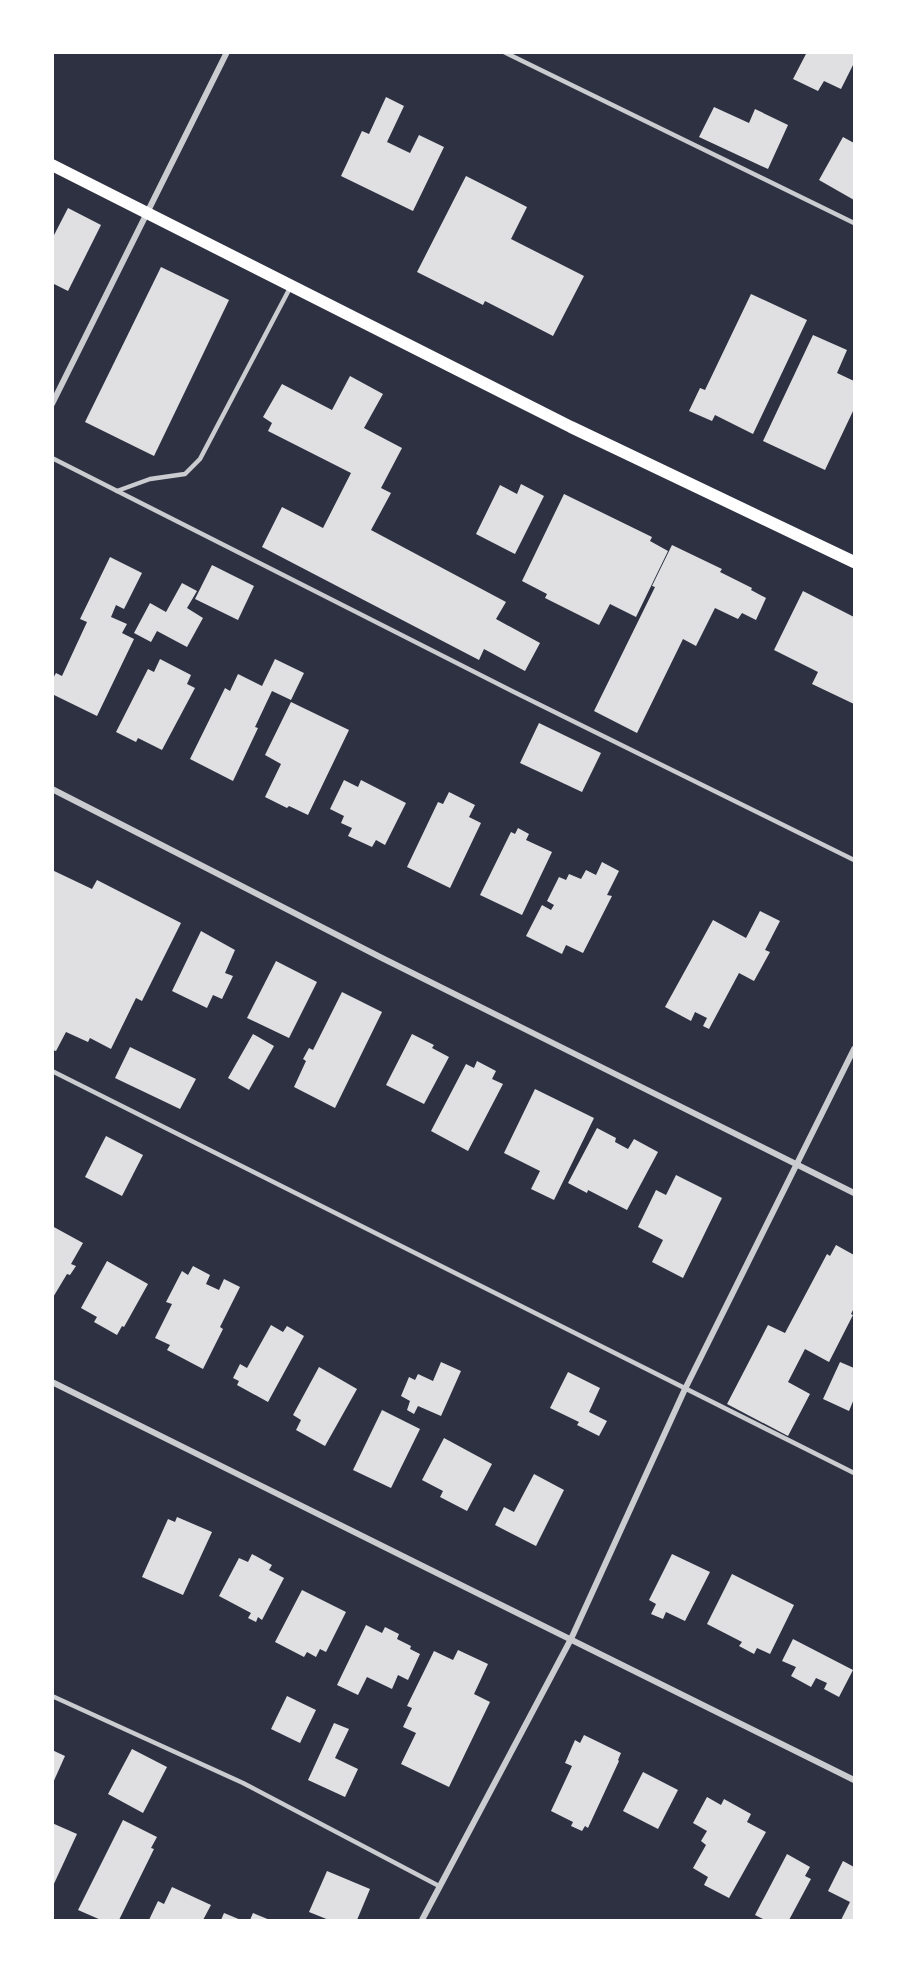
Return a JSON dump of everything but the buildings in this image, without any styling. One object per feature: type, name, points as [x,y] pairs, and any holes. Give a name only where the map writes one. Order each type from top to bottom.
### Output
[{"type":"main road","points":[[52,165],[571,427],[855,562]]},
{"type":"street","points":[[52,404],[227,52]]},
{"type":"street","points":[[52,789],[380,957],[855,1193]]},
{"type":"street","points":[[422,1920],[571,1639],[685,1389],[855,1049]]},
{"type":"street","points":[[52,1382],[855,1780]]},
{"type":"lane","points":[[504,52],[855,223]]},
{"type":"lane","points":[[117,491],[150,479],[185,474],[200,459],[291,286]]},
{"type":"lane","points":[[52,458],[516,693],[855,860]]},
{"type":"lane","points":[[52,1071],[855,1473]]},
{"type":"lane","points":[[52,1696],[243,1783],[439,1886]]}]
